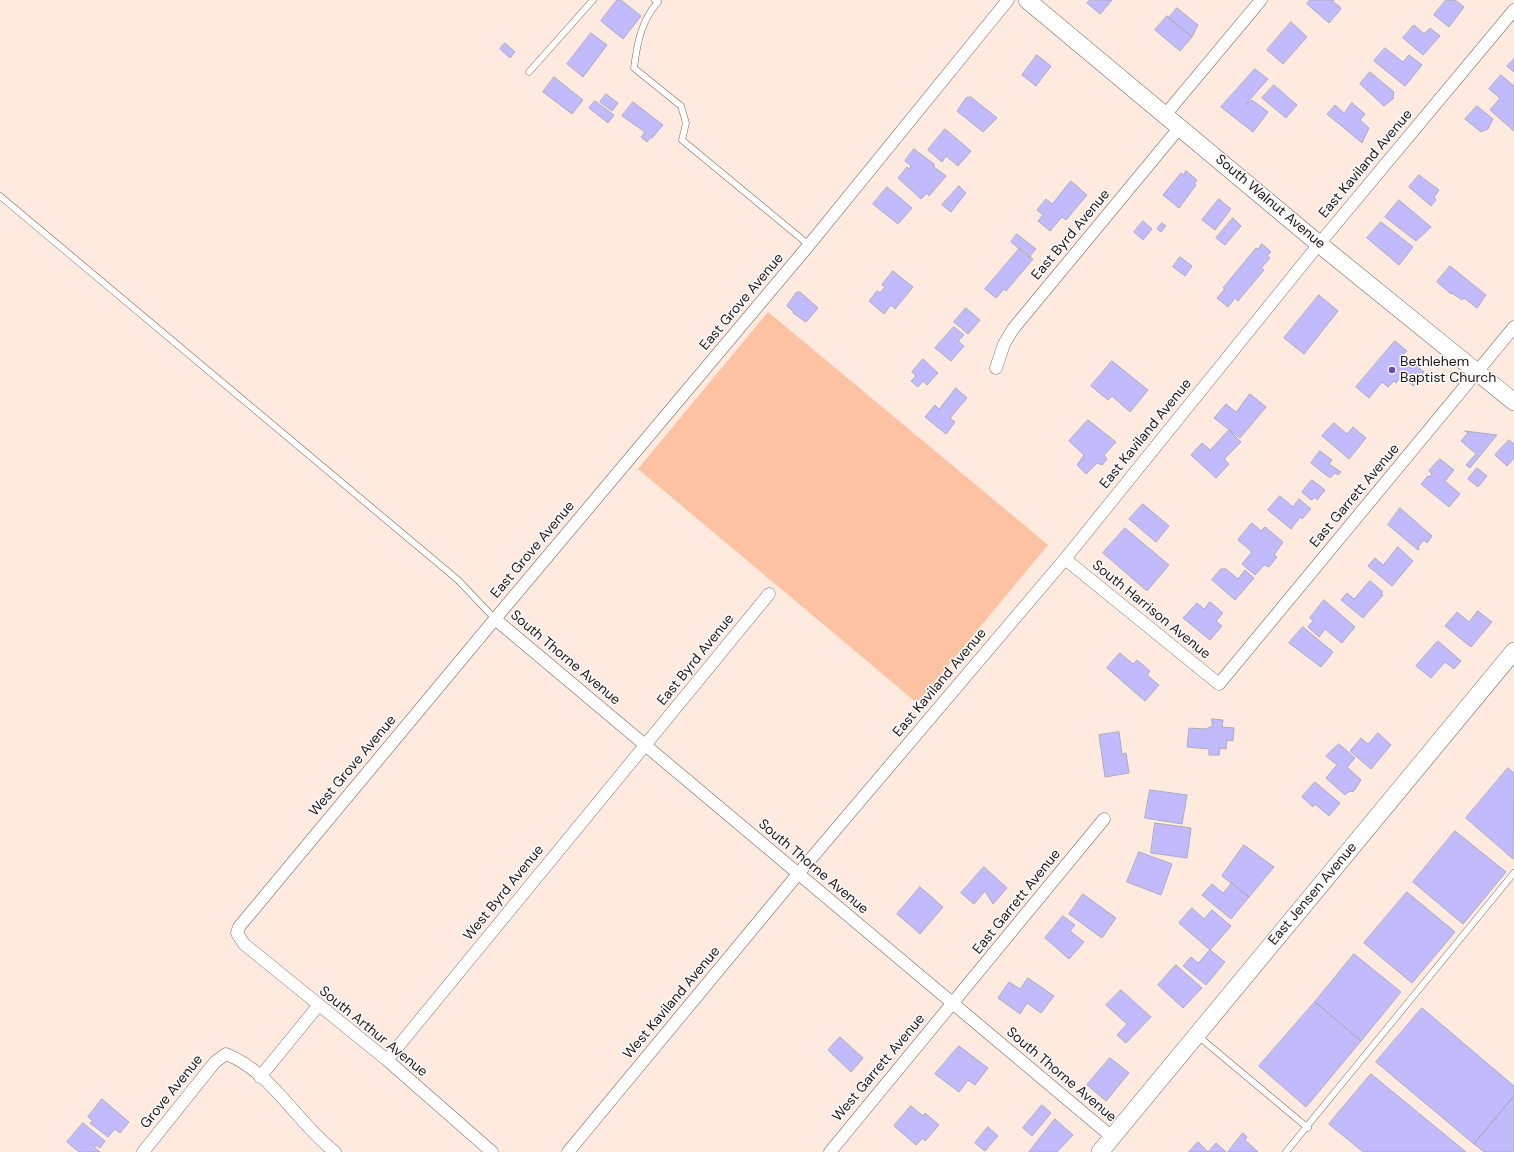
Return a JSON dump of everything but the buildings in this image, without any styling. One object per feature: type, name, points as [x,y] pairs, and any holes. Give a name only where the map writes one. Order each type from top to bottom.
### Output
[{"type":"street","name":"East Grove Avenue","points":[[495,619],[809,245],[1008,0]]},
{"type":"street","name":"South Walnut Avenue","points":[[1027,0],[1319,244],[1478,371],[1514,402]]},
{"type":"street","points":[[1165,115],[1262,0]]},
{"type":"street","name":"East Kaviland Avenue","points":[[798,874],[1065,559],[1319,244],[1514,10]]},
{"type":"street","name":"East Byrd Avenue","points":[[996,368],[1004,344],[1013,329],[1180,127]]},
{"type":"street","name":"East Garrett Avenue","points":[[1219,684],[1514,327]]},
{"type":"street","name":"South Harrison Avenue","points":[[1065,559],[1219,684]]},
{"type":"street","name":"East Byrd Avenue","points":[[645,745],[769,594]]},
{"type":"street","name":"South Thorne Avenue","points":[[495,619],[952,1004],[1105,1148]]},
{"type":"street","name":"West Grove Avenue","points":[[237,933],[243,921],[495,619]]},
{"type":"street","name":"East Jensen Avenue","points":[[1105,1148],[1514,651]]},
{"type":"street","name":"West Byrd Avenue","points":[[387,1060],[645,745]]},
{"type":"street","name":"East Garrett Avenue","points":[[952,1004],[1104,819]]},
{"type":"street","name":"West Kaviland Avenue","points":[[568,1152],[798,874]]},
{"type":"street","name":"South Arthur Avenue","points":[[237,933],[244,944],[318,1006],[387,1060],[492,1152]]},
{"type":"street","name":"West Garrett Avenue","points":[[830,1152],[952,1004]]},
{"type":"street","points":[[318,1006],[260,1077],[276,1090],[314,1133],[335,1152]]},
{"type":"street","name":"Grove Avenue","points":[[143,1152],[215,1062],[226,1054],[237,1058],[260,1077]]},
{"type":"lane","points":[[529,72],[593,0]]},
{"type":"lane","points":[[655,0],[658,2],[649,12],[638,40],[634,68],[681,106],[686,123],[682,140],[809,245]]},
{"type":"lane","points":[[0,196],[458,580],[495,619]]},
{"type":"lane","points":[[1286,1152],[1308,1128],[1514,873]]},
{"type":"lane","points":[[1197,1035],[1308,1128]]},
{"type":"shaded area","points":[[768,312],[1048,545],[917,703],[638,469]]},
{"type":"place","name":"Bethlehem Baptist Church","points":[[1392,370]]}]
